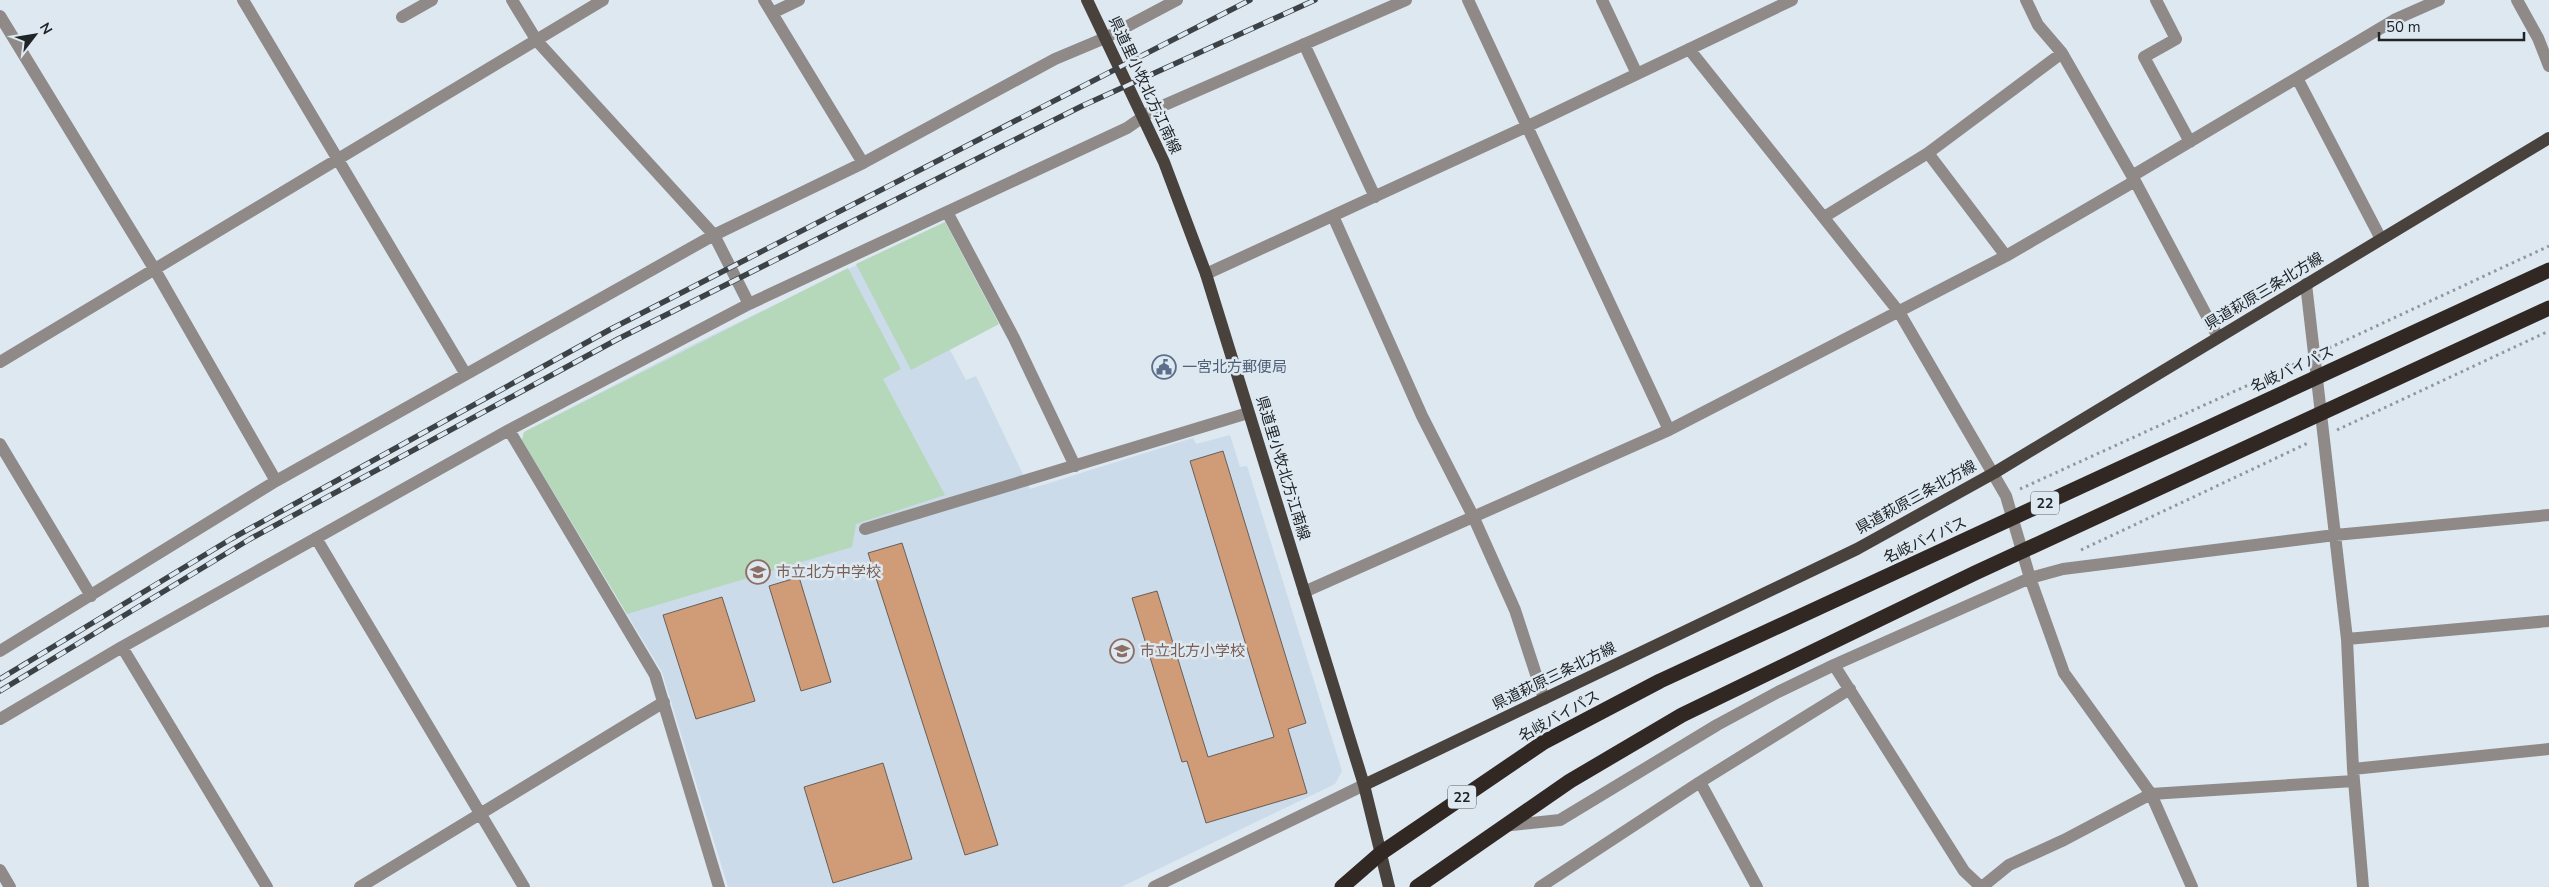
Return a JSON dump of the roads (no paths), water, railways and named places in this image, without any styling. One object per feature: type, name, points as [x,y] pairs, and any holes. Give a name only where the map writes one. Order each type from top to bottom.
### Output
[{"type":"highway","name":"名岐バイパス","points":[[1342,887],[1381,853],[1544,742],[1660,681],[2549,270]]},
{"type":"highway","name":"22","points":[[1418,887],[1502,826],[1570,781],[1682,715],[1975,573],[2549,308]]},
{"type":"main road","name":"県道里小牧北方江南線","points":[[1087,0],[1144,116],[1164,162],[1206,274],[1364,784]]},
{"type":"main road","name":"県道萩原三条北方線","points":[[1364,784],[1544,700],[1856,549],[1994,473],[2549,138]]},
{"type":"main road","points":[[1364,784],[1389,887]]},
{"type":"street","points":[[243,0],[465,373]]},
{"type":"street","points":[[402,17],[432,0]]},
{"type":"street","points":[[512,0],[537,41],[714,235],[749,304]]},
{"type":"street","points":[[0,362],[603,0]]},
{"type":"street","points":[[764,0],[863,163]]},
{"type":"street","points":[[772,13],[799,0]]},
{"type":"street","points":[[0,651],[276,481],[465,373],[714,235],[863,163],[1055,59],[1105,38],[1177,0]]},
{"type":"street","points":[[0,719],[122,647],[509,430],[749,304],[1127,128],[1144,116],[1406,0]]},
{"type":"street","points":[[1468,0],[1669,430]]},
{"type":"street","points":[[1602,0],[1637,74]]},
{"type":"street","points":[[1206,274],[1528,126],[1792,0]]},
{"type":"street","points":[[2026,0],[2038,25],[2062,54],[2133,179],[2218,338]]},
{"type":"street","points":[[2156,0],[2176,39],[2144,57],[2190,142]]},
{"type":"street","points":[[1304,592],[1669,430],[2006,256],[2190,142],[2396,19],[2439,0]]},
{"type":"street","points":[[2517,0],[2538,38],[2549,66]]},
{"type":"street","points":[[0,16],[155,270],[276,481]]},
{"type":"street","points":[[1304,44],[1375,196]]},
{"type":"street","points":[[1689,49],[1898,312],[2006,496],[2030,578],[2064,673],[2151,794],[2192,887]]},
{"type":"street","points":[[1824,217],[1928,152],[2062,54]]},
{"type":"street","points":[[2298,78],[2381,239]]},
{"type":"street","points":[[1928,152],[2006,256]]},
{"type":"street","points":[[948,212],[1014,338],[1075,466]]},
{"type":"street","points":[[1333,216],[1422,416],[1473,516],[1515,610],[1544,700]]},
{"type":"street","points":[[2306,284],[2347,639],[2353,775],[2364,887]]},
{"type":"street","points":[[865,529],[1248,412]]},
{"type":"street","points":[[509,430],[656,675],[719,887]]},
{"type":"street","points":[[0,444],[91,596]]},
{"type":"street","points":[[1502,826],[1560,820],[1717,725],[1834,664],[2030,578],[2063,569],[2335,535],[2549,515]]},
{"type":"street","points":[[316,538],[524,887]]},
{"type":"street","points":[[2347,639],[2549,621]]},
{"type":"street","points":[[122,647],[267,887]]},
{"type":"street","points":[[1834,664],[1964,871],[1982,887],[2009,865],[2064,840],[2151,794],[2353,775],[2549,750]]},
{"type":"street","points":[[1540,887],[1700,782],[1850,689]]},
{"type":"street","points":[[360,887],[664,702]]},
{"type":"street","points":[[1700,782],[1756,887]]},
{"type":"street","points":[[1154,887],[1364,784]]},
{"type":"street","points":[[0,870],[10,887]]},
{"type":"railway","points":[[0,679],[231,539],[611,329],[1250,0]]},
{"type":"railway","points":[[0,691],[250,539],[618,339],[1082,106],[1315,0]]},
{"type":"place","name":"一宮北方郵便局","points":[[1164,367]]},
{"type":"place","name":"市立北方中学校","points":[[758,572]]},
{"type":"place","name":"市立北方小学校","points":[[1122,651]]}]
